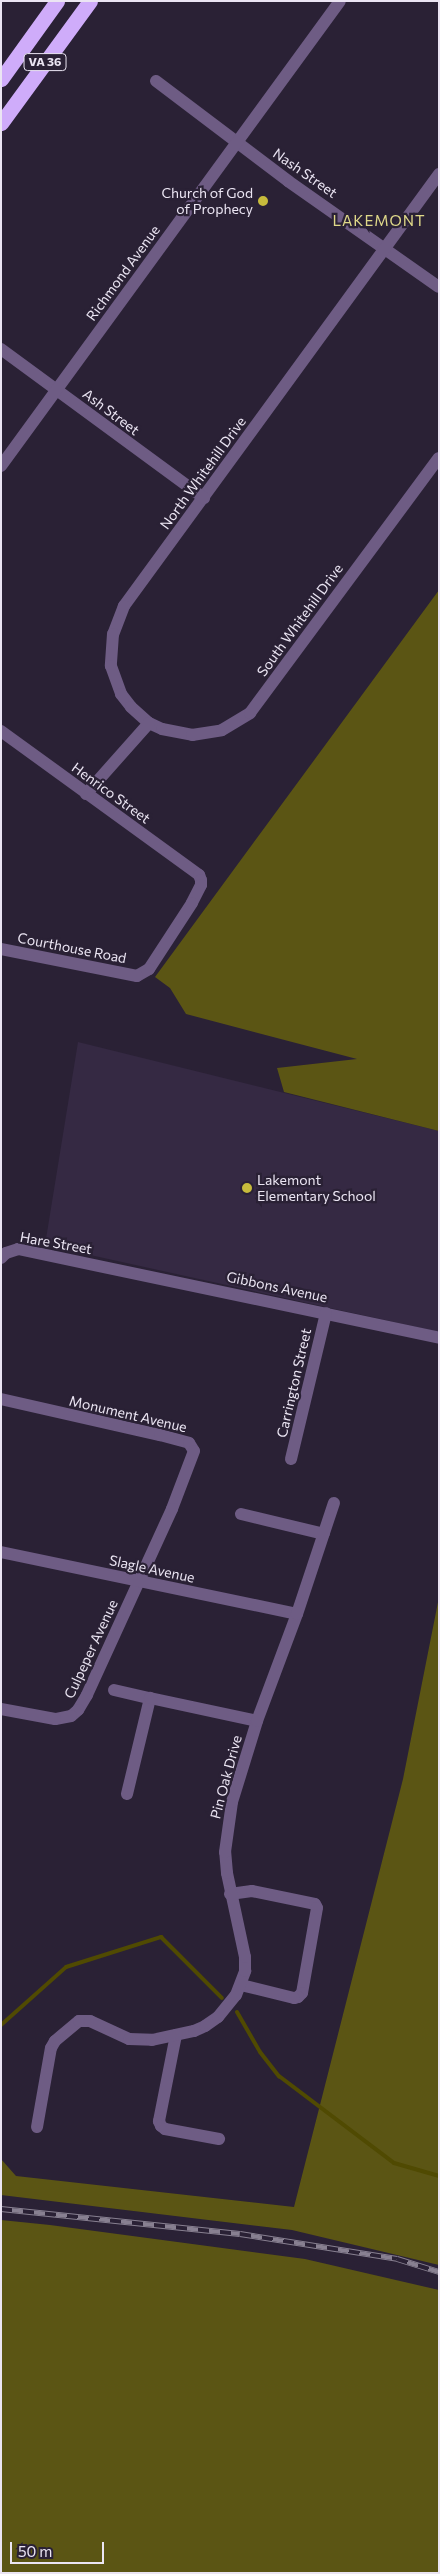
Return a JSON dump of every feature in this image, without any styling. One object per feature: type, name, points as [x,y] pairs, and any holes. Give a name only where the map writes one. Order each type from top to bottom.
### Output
[{"type":"highway","name":"VA 36","points":[[1,78],[57,1]]},
{"type":"highway","name":"VA 36","points":[[1,123],[90,1]]},
{"type":"street","name":"Richmond Avenue","points":[[1,466],[238,144],[340,1]]},
{"type":"street","name":"Nash Street","points":[[156,81],[238,144],[439,287]]},
{"type":"street","name":"North Whitehill Drive","points":[[148,723],[132,708],[115,681],[111,658],[113,634],[124,606],[439,174]]},
{"type":"street","name":"Ash Street","points":[[1,349],[204,498]]},
{"type":"street","name":"South Whitehill Drive","points":[[148,723],[179,733],[209,734],[222,730],[250,712],[439,458]]},
{"type":"street","points":[[86,794],[148,723]]},
{"type":"street","name":"Henrico Street","points":[[1,731],[199,875],[201,885],[192,903],[148,968],[137,976]]},
{"type":"street","name":"Courthouse Road","points":[[1,949],[137,976]]},
{"type":"street","name":"Hare Street","points":[[1,1258],[6,1253],[18,1249],[108,1268]]},
{"type":"street","name":"Gibbons Avenue","points":[[108,1268],[439,1338]]},
{"type":"street","name":"Carrington Street","points":[[291,1459],[326,1313]]},
{"type":"street","name":"Monument Avenue","points":[[1,1399],[160,1435],[189,1443],[192,1446],[194,1451],[188,1468],[138,1581]]},
{"type":"street","name":"Pin Oak Drive","points":[[37,2127],[51,2048],[55,2041],[79,2021],[90,2021],[129,2039],[144,2041],[176,2035],[199,2028],[218,2017],[229,2006],[241,1985],[245,1957],[230,1894],[225,1852],[232,1802],[257,1721],[297,1614],[334,1503]]},
{"type":"street","points":[[241,1514],[324,1534]]},
{"type":"street","name":"Slagle Avenue","points":[[1,1552],[297,1614]]},
{"type":"street","name":"Culpeper Avenue","points":[[1,1709],[55,1719],[71,1716],[78,1710],[138,1581]]},
{"type":"street","points":[[114,1690],[257,1721]]},
{"type":"street","points":[[127,1794],[150,1698]]},
{"type":"street","points":[[230,1894],[252,1891],[266,1893],[315,1904],[318,1908],[302,1993],[298,1997],[294,1998],[241,1985]]},
{"type":"street","points":[[176,2035],[159,2120],[161,2126],[165,2129],[219,2139]]},
{"type":"shaded area","points":[[439,590],[439,1131],[284,1092],[277,1068],[357,1059],[186,1014],[170,988],[155,977]]},
{"type":"shaded area","name":"Lakemont Elementary School","points":[[78,1042],[439,1131],[439,1332],[45,1245]]},
{"type":"shaded area","points":[[439,1597],[439,2265],[292,2230],[1,2195],[1,2159],[16,2176],[294,2207],[403,1779]]},
{"type":"shaded area","points":[[1,2220],[305,2259],[439,2290],[439,2573],[1,2573]]},
{"type":"waterway","points":[[1,2025],[66,1967],[161,1937],[222,1998]]},
{"type":"waterway","points":[[237,2012],[260,2052],[279,2076],[394,2163],[439,2176]]},
{"type":"railway","points":[[1,2209],[240,2234],[397,2259],[439,2272]]},
{"type":"place","name":"Church of God of Prophecy","points":[[263,201]]},
{"type":"place","name":"Lakemont Elementary School","points":[[247,1188]]},
{"type":"district","name":"LAKEMONT","points":[[379,221]]}]
